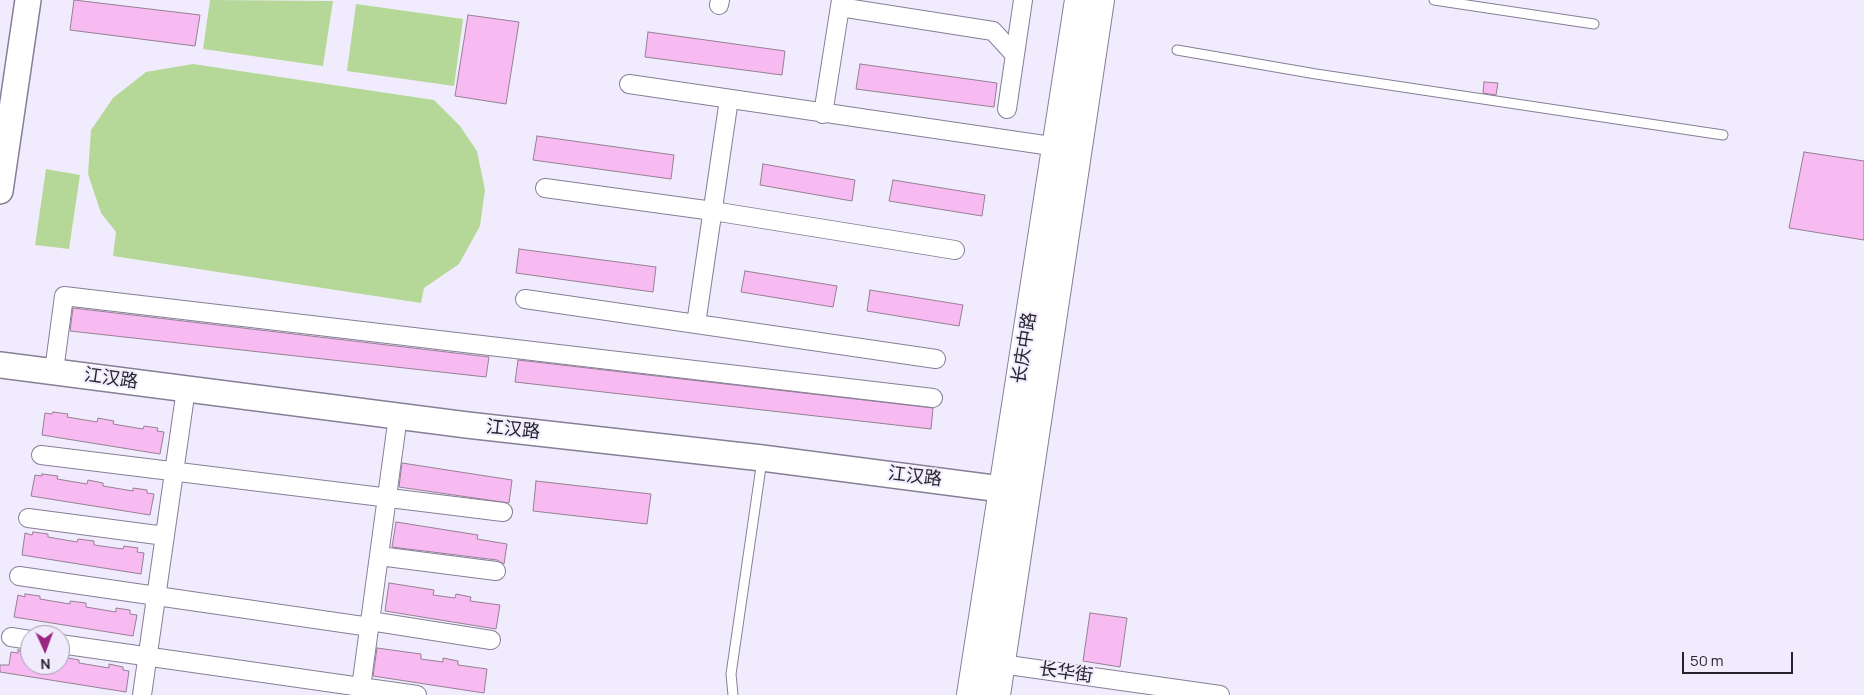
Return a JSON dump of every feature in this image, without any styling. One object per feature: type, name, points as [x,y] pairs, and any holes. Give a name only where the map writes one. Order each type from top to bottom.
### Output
[{"type":"main road","name":"长庆中路","points":[[996,695],[1001,664],[1014,490],[1079,0]]},
{"type":"main road","name":"长庆中路","points":[[971,695],[1014,490],[1100,0]]},
{"type":"street","points":[[0,191],[28,0]]},
{"type":"street","points":[[1007,109],[1023,0]]},
{"type":"street","points":[[823,114],[840,4],[993,31],[1014,54]]},
{"type":"street","points":[[629,84],[1058,147]]},
{"type":"street","points":[[696,324],[729,99]]},
{"type":"street","points":[[545,188],[713,211],[955,250]]},
{"type":"street","points":[[54,371],[64,296],[933,398]]},
{"type":"street","points":[[525,299],[936,359]]},
{"type":"street","name":"江汉路","points":[[0,365],[398,416],[762,458],[1014,490]]},
{"type":"street","points":[[142,695],[186,389]]},
{"type":"street","points":[[360,691],[398,416]]},
{"type":"street","points":[[41,455],[503,512]]},
{"type":"street","points":[[28,518],[165,536]]},
{"type":"street","points":[[379,556],[496,571]]},
{"type":"street","points":[[18,576],[491,640]]},
{"type":"street","points":[[11,637],[20,638]]},
{"type":"street","points":[[70,645],[360,691],[417,695]]},
{"type":"street","name":"长华街","points":[[1001,664],[1220,695]]},
{"type":"lane","points":[[1434,0],[1594,24]]},
{"type":"lane","points":[[1177,50],[1316,74],[1723,135]]},
{"type":"lane","points":[[733,695],[731,674],[762,458]]},
{"type":"green space","points":[[210,0],[333,1],[323,66],[203,49]]},
{"type":"green space","points":[[356,4],[463,19],[454,86],[347,71]]},
{"type":"green space","points":[[193,64],[434,100],[460,126],[477,151],[485,190],[480,226],[459,264],[424,288],[421,303],[113,256],[116,232],[101,213],[88,174],[91,130],[113,98],[146,72]]},
{"type":"green space","points":[[46,169],[80,175],[69,249],[35,245]]},
{"type":"building","points":[[74,0],[200,15],[195,46],[70,30]]},
{"type":"building","points":[[468,15],[519,22],[506,104],[455,96]]},
{"type":"building","points":[[648,32],[785,51],[782,75],[645,57]]},
{"type":"building","points":[[860,64],[997,83],[994,107],[856,89]]},
{"type":"building","points":[[1484,82],[1498,83],[1496,95],[1483,93]]},
{"type":"building","points":[[537,136],[674,155],[671,179],[533,160]]},
{"type":"building","points":[[1804,152],[1864,161],[1864,240],[1789,228]]},
{"type":"building","points":[[763,164],[855,180],[852,201],[760,185]]},
{"type":"building","points":[[893,180],[985,195],[982,216],[889,201]]},
{"type":"building","points":[[519,249],[656,267],[653,292],[516,273]]},
{"type":"building","points":[[745,271],[837,286],[833,307],[741,292]]},
{"type":"building","points":[[870,290],[963,305],[959,326],[867,311]]},
{"type":"building","points":[[73,308],[489,357],[486,377],[70,331]]},
{"type":"building","points":[[518,360],[933,408],[931,429],[515,382]]},
{"type":"building","points":[[53,412],[68,414],[67,417],[97,422],[98,418],[114,421],[113,424],[143,429],[144,426],[158,428],[157,431],[164,432],[160,454],[42,435],[45,413],[52,414]]},
{"type":"building","points":[[402,463],[512,480],[509,503],[399,487]]},
{"type":"building","points":[[42,474],[58,476],[57,479],[87,484],[88,480],[103,483],[103,486],[133,491],[133,488],[147,490],[147,493],[154,494],[150,515],[31,496],[35,475],[42,476]]},
{"type":"building","points":[[536,481],[651,494],[647,524],[533,511]]},
{"type":"building","points":[[396,522],[478,535],[477,539],[507,544],[504,564],[497,560],[392,547]]},
{"type":"building","points":[[33,532],[48,534],[48,537],[77,542],[78,539],[94,541],[94,545],[123,549],[124,546],[138,548],[137,552],[144,553],[141,574],[22,555],[25,533],[32,535]]},
{"type":"building","points":[[389,583],[434,590],[433,595],[455,598],[456,594],[471,597],[470,601],[500,605],[496,629],[385,611]]},
{"type":"building","points":[[25,594],[40,596],[40,599],[70,604],[70,601],[86,603],[86,607],[116,612],[116,608],[130,610],[130,614],[137,615],[133,636],[14,617],[18,595],[25,597]]},
{"type":"building","points":[[1090,613],[1127,618],[1120,667],[1083,661]]},
{"type":"building","points":[[377,648],[421,654],[421,659],[443,662],[443,658],[458,661],[458,665],[487,669],[484,693],[373,676]]},
{"type":"building","points":[[18,650],[20,650],[20,675],[70,675],[70,658],[79,660],[79,663],[109,668],[109,664],[123,667],[123,670],[129,671],[126,692],[0,672],[0,665],[9,665],[11,652],[18,653]]}]
